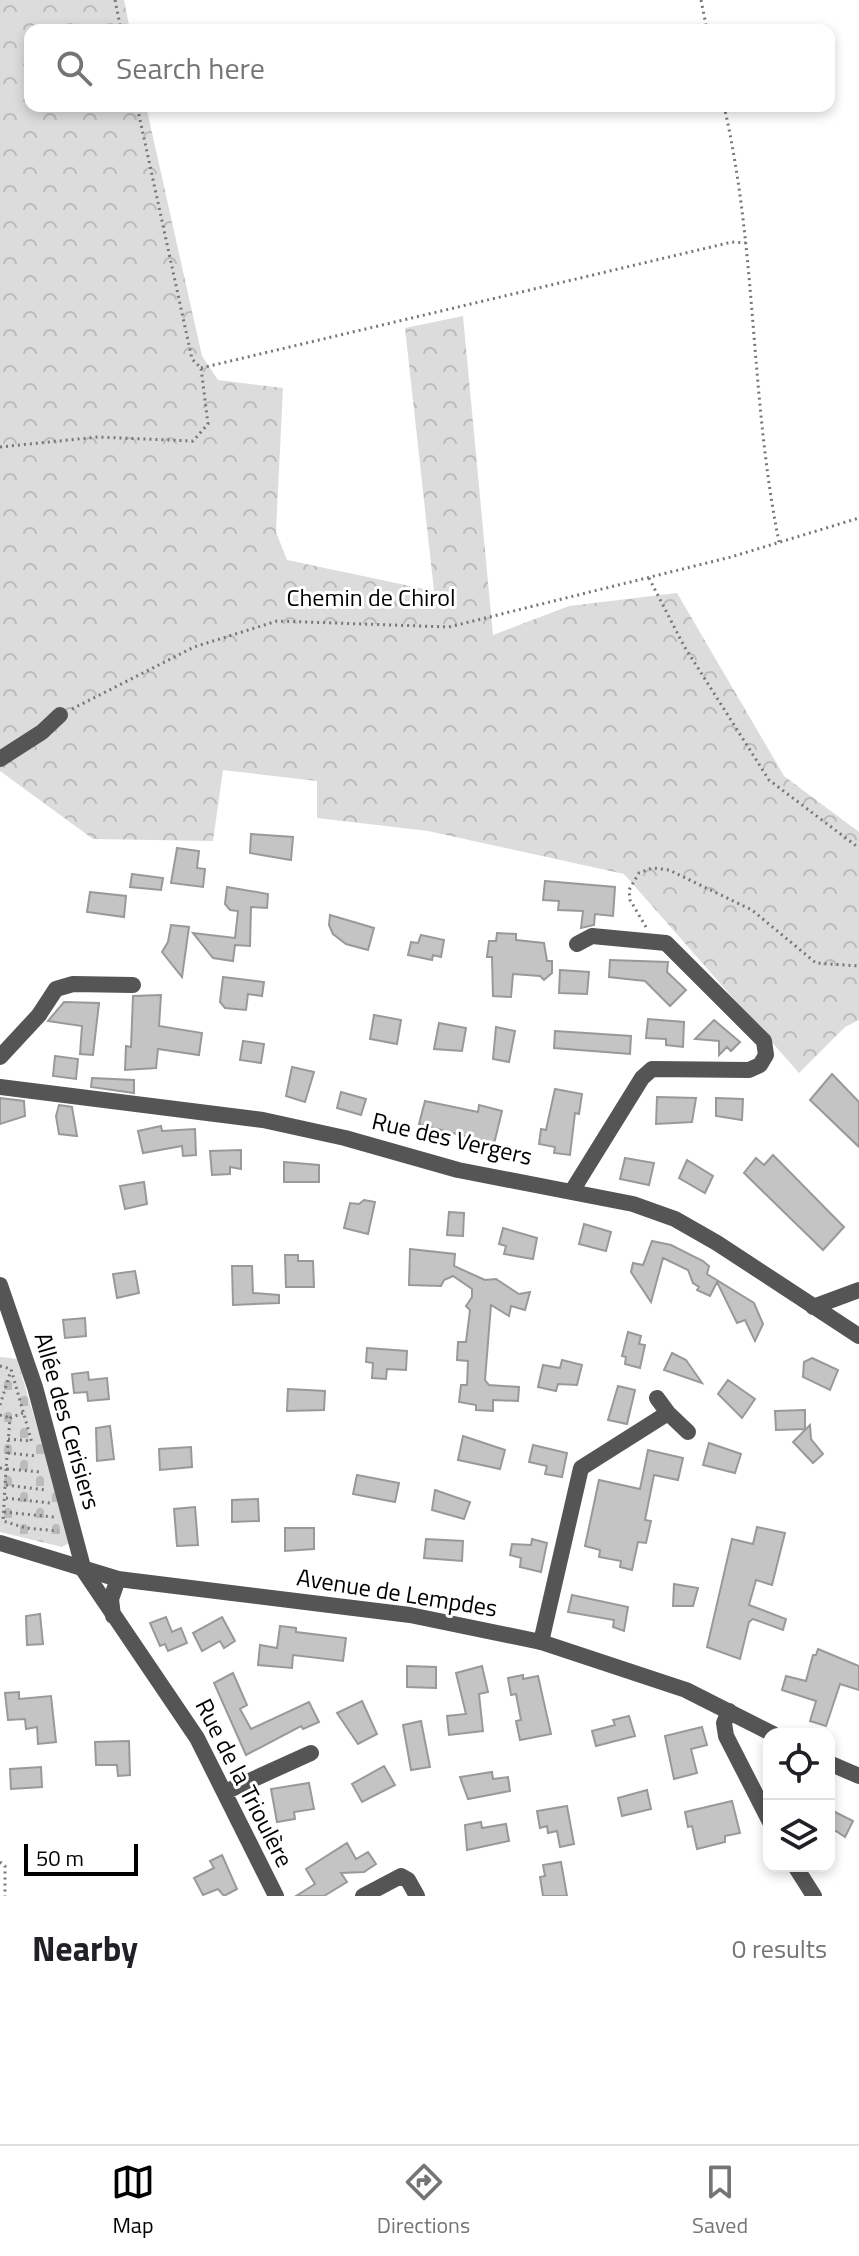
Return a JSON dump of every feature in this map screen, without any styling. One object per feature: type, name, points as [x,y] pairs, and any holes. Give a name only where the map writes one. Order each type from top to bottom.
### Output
[{"type":"street","points":[[0,759],[42,732],[60,715]]},
{"type":"street","points":[[572,1191],[642,1078],[652,1069],[749,1070],[760,1065],[766,1055],[764,1041],[666,943],[655,939],[592,936],[577,944]]},
{"type":"street","points":[[0,1057],[39,1015],[56,989],[73,984],[133,985]]},
{"type":"street","name":"Rue des Vergers","points":[[0,1087],[263,1120],[345,1138],[458,1170],[633,1204],[675,1219],[859,1336]]},
{"type":"street","name":"Allée des Cerisiers","points":[[0,1285],[35,1387],[84,1571]]},
{"type":"street","points":[[813,1307],[859,1290]]},
{"type":"street","points":[[657,1398],[688,1432]]},
{"type":"street","points":[[541,1642],[581,1468],[668,1413]]},
{"type":"street","name":"Avenue de Lempdes","points":[[0,1543],[118,1579],[410,1615],[541,1642],[650,1677],[763,1729]]},
{"type":"street","name":"Rue de la Trioulère","points":[[84,1571],[177,1704],[276,1896]]},
{"type":"street","points":[[113,1616],[111,1599],[118,1579]]},
{"type":"street","points":[[729,1711],[724,1723],[726,1736],[763,1808]]},
{"type":"street","points":[[225,1792],[311,1753]]},
{"type":"street","points":[[835,1766],[859,1776]]},
{"type":"street","points":[[799,1872],[814,1896]]},
{"type":"street","points":[[363,1896],[401,1876],[408,1880],[417,1896]]},
{"type":"path","points":[[115,0],[120,24]]},
{"type":"path","points":[[701,0],[706,24]]},
{"type":"path","points":[[0,447],[98,437],[193,441],[208,424],[201,368],[192,359],[138,112]]},
{"type":"path","points":[[725,112],[742,195],[765,460],[779,542]]},
{"type":"path","points":[[201,368],[732,242],[746,243]]},
{"type":"path","name":"Chemin de Chirol","points":[[60,715],[194,647],[277,621],[449,627],[649,578],[859,518]]},
{"type":"path","points":[[649,578],[684,646],[769,780],[859,848]]},
{"type":"path","points":[[655,939],[630,900],[629,890],[639,873],[652,868],[669,870],[752,910],[816,963],[859,966]]},
{"type":"path","points":[[0,1366],[11,1369]]},
{"type":"path","points":[[0,1405],[11,1369]]},
{"type":"path","points":[[10,1418],[3,1521],[26,1528],[58,1531],[11,1369]]},
{"type":"path","points":[[0,1415],[10,1418],[24,1412]]},
{"type":"path","points":[[8,1439],[32,1441]]},
{"type":"path","points":[[7,1453],[36,1456]]},
{"type":"path","points":[[0,1468],[41,1472]]},
{"type":"path","points":[[5,1485],[46,1490]]},
{"type":"path","points":[[4,1498],[50,1503]]},
{"type":"path","points":[[4,1512],[54,1517]]},
{"type":"path","points":[[0,1862],[5,1866],[5,1896]]},
{"type":"green space","points":[[0,0],[124,0],[129,24],[24,24],[24,112],[147,112],[202,356],[218,380],[283,388],[276,532],[287,560],[434,591],[405,328],[463,316],[493,635],[569,606],[677,593],[784,776],[859,832],[859,1020],[845,1027],[799,1073],[624,874],[428,831],[317,818],[317,781],[223,770],[213,841],[93,839],[0,771]]},
{"type":"green space","points":[[0,1357],[17,1359],[71,1542],[62,1547],[0,1532]]},
{"type":"building","points":[[251,834],[293,837],[291,860],[250,853]]},
{"type":"building","points":[[177,848],[199,851],[197,868],[205,869],[203,887],[171,883]]},
{"type":"building","points":[[132,874],[163,878],[161,890],[130,887]]},
{"type":"building","points":[[545,881],[615,887],[613,916],[595,914],[594,925],[581,928],[583,911],[558,910],[559,901],[543,900]]},
{"type":"building","points":[[227,887],[268,894],[267,908],[251,907],[250,946],[235,945],[233,961],[213,958],[193,933],[235,938],[238,911],[230,910],[225,904]]},
{"type":"building","points":[[90,892],[126,896],[124,917],[87,912]]},
{"type":"building","points":[[330,915],[374,928],[368,950],[346,944],[333,934],[329,925]]},
{"type":"building","points":[[171,925],[189,927],[182,977],[162,952],[168,942]]},
{"type":"building","points":[[497,933],[516,934],[516,940],[544,943],[547,961],[552,961],[552,973],[544,980],[540,976],[513,974],[511,997],[493,996],[492,957],[487,957],[489,941],[496,941]]},
{"type":"building","points":[[421,935],[444,940],[441,957],[433,955],[432,960],[408,955],[411,942],[418,943]]},
{"type":"building","points":[[610,960],[668,962],[667,972],[686,990],[670,1006],[645,981],[609,977]]},
{"type":"building","points":[[560,970],[589,972],[587,994],[559,993]]},
{"type":"building","points":[[223,977],[264,982],[262,996],[248,994],[246,1010],[225,1008],[220,1002]]},
{"type":"building","points":[[161,995],[159,1026],[202,1033],[199,1055],[158,1049],[156,1068],[125,1070],[126,1046],[131,1047],[133,996]]},
{"type":"building","points":[[64,1002],[99,1003],[93,1055],[80,1054],[82,1026],[48,1021]]},
{"type":"building","points":[[374,1015],[401,1020],[397,1044],[370,1039]]},
{"type":"building","points":[[648,1019],[684,1022],[683,1047],[666,1045],[666,1039],[646,1038]]},
{"type":"building","points":[[714,1020],[740,1042],[731,1051],[727,1047],[719,1055],[719,1041],[695,1039]]},
{"type":"building","points":[[439,1023],[466,1028],[462,1051],[434,1049]]},
{"type":"building","points":[[496,1027],[515,1031],[509,1062],[493,1059]]},
{"type":"building","points":[[555,1031],[631,1036],[630,1054],[554,1048]]},
{"type":"building","points":[[243,1041],[264,1044],[261,1063],[240,1060]]},
{"type":"building","points":[[55,1056],[78,1059],[76,1079],[53,1076]]},
{"type":"building","points":[[292,1067],[314,1072],[305,1102],[286,1096]]},
{"type":"building","points":[[832,1074],[859,1102],[859,1147],[810,1100]]},
{"type":"building","points":[[92,1078],[134,1080],[134,1093],[91,1087]]},
{"type":"building","points":[[555,1089],[582,1094],[579,1114],[575,1113],[570,1155],[554,1153],[555,1147],[539,1144],[541,1129],[546,1130]]},
{"type":"building","points":[[341,1092],[366,1099],[361,1115],[337,1108]]},
{"type":"building","points":[[657,1097],[696,1098],[692,1122],[656,1124]]},
{"type":"building","points":[[0,1098],[24,1101],[25,1116],[0,1124]]},
{"type":"building","points":[[716,1098],[743,1099],[742,1120],[716,1116]]},
{"type":"building","points":[[425,1101],[478,1112],[479,1105],[502,1111],[494,1144],[419,1124]]},
{"type":"building","points":[[59,1105],[72,1107],[77,1136],[59,1134],[56,1116]]},
{"type":"building","points":[[161,1126],[162,1131],[195,1129],[196,1155],[183,1156],[182,1146],[143,1153],[138,1131]]},
{"type":"building","points":[[241,1150],[241,1169],[230,1167],[230,1174],[212,1175],[210,1151]]},
{"type":"building","points":[[773,1155],[844,1227],[823,1250],[744,1173],[756,1158],[764,1165]]},
{"type":"building","points":[[625,1158],[654,1163],[649,1185],[620,1179]]},
{"type":"building","points":[[687,1160],[713,1176],[705,1193],[679,1178]]},
{"type":"building","points":[[284,1162],[319,1165],[319,1182],[284,1182]]},
{"type":"building","points":[[144,1182],[147,1204],[125,1209],[120,1186]]},
{"type":"building","points":[[364,1200],[375,1202],[368,1234],[344,1228],[350,1203],[359,1204]]},
{"type":"building","points":[[449,1212],[464,1213],[463,1236],[447,1235]]},
{"type":"building","points":[[584,1224],[611,1232],[606,1251],[579,1244]]},
{"type":"building","points":[[503,1228],[537,1238],[533,1259],[504,1254],[506,1246],[499,1244]]},
{"type":"building","points":[[652,1241],[671,1245],[703,1261],[709,1266],[707,1274],[754,1303],[763,1324],[755,1341],[745,1320],[737,1323],[717,1282],[710,1296],[697,1290],[699,1287],[693,1283],[688,1270],[663,1258],[651,1302],[631,1272],[633,1263],[643,1265]]},
{"type":"building","points":[[410,1249],[455,1254],[454,1266],[485,1280],[496,1279],[519,1294],[530,1292],[525,1310],[511,1306],[509,1316],[491,1305],[485,1380],[489,1385],[519,1387],[518,1401],[493,1400],[493,1411],[476,1410],[476,1405],[459,1402],[461,1385],[467,1385],[468,1361],[457,1360],[458,1342],[466,1342],[470,1310],[466,1306],[472,1297],[472,1289],[453,1276],[444,1280],[441,1286],[409,1285]]},
{"type":"building","points":[[285,1255],[298,1255],[298,1261],[313,1261],[314,1287],[286,1287]]},
{"type":"building","points":[[232,1266],[252,1266],[253,1293],[279,1295],[279,1303],[233,1305]]},
{"type":"building","points":[[135,1271],[139,1293],[117,1298],[113,1274]]},
{"type":"building","points":[[85,1318],[86,1336],[65,1338],[63,1320]]},
{"type":"building","points":[[628,1332],[641,1336],[639,1344],[645,1345],[640,1368],[625,1364],[626,1357],[622,1356]]},
{"type":"building","points":[[367,1348],[407,1351],[406,1370],[387,1369],[386,1379],[372,1378],[373,1363],[366,1362]]},
{"type":"building","points":[[672,1353],[686,1360],[702,1383],[664,1370]]},
{"type":"building","points":[[812,1358],[838,1370],[830,1390],[803,1377],[804,1362]]},
{"type":"building","points":[[562,1360],[582,1365],[577,1385],[558,1384],[556,1391],[538,1387],[543,1365],[560,1368]]},
{"type":"building","points":[[88,1372],[89,1380],[107,1378],[109,1399],[88,1401],[87,1392],[74,1393],[72,1374]]},
{"type":"building","points":[[728,1380],[755,1399],[742,1418],[718,1394]]},
{"type":"building","points":[[618,1386],[635,1390],[627,1424],[608,1420]]},
{"type":"building","points":[[288,1389],[325,1391],[324,1410],[287,1411]]},
{"type":"building","points":[[805,1410],[805,1429],[776,1430],[775,1411]]},
{"type":"building","points":[[810,1425],[811,1439],[823,1454],[813,1463],[793,1442]]},
{"type":"building","points":[[110,1426],[114,1459],[97,1461],[96,1428]]},
{"type":"building","points":[[463,1436],[505,1450],[500,1469],[458,1460]]},
{"type":"building","points":[[709,1443],[741,1454],[735,1473],[703,1465]]},
{"type":"building","points":[[533,1445],[567,1453],[562,1477],[545,1474],[547,1466],[529,1462]]},
{"type":"building","points":[[191,1447],[192,1467],[160,1470],[159,1449]]},
{"type":"building","points":[[648,1450],[683,1458],[678,1480],[654,1475],[645,1520],[651,1521],[646,1543],[638,1542],[632,1570],[620,1567],[621,1561],[599,1557],[600,1550],[585,1546],[599,1480],[640,1489]]},
{"type":"building","points":[[357,1475],[399,1483],[395,1502],[353,1494]]},
{"type":"building","points":[[435,1490],[470,1502],[464,1519],[432,1510]]},
{"type":"building","points":[[258,1499],[259,1521],[232,1522],[232,1500]]},
{"type":"building","points":[[195,1507],[198,1545],[177,1546],[174,1509]]},
{"type":"building","points":[[757,1527],[785,1533],[772,1585],[756,1580],[749,1605],[786,1619],[783,1630],[753,1619],[749,1622],[740,1659],[707,1647],[732,1539],[753,1544]]},
{"type":"building","points":[[285,1528],[314,1528],[314,1549],[285,1551]]},
{"type":"building","points":[[426,1539],[463,1541],[462,1561],[424,1558]]},
{"type":"building","points":[[532,1539],[547,1543],[541,1572],[520,1567],[521,1558],[510,1555],[512,1544],[531,1545]]},
{"type":"building","points":[[674,1584],[698,1588],[693,1606],[673,1606]]},
{"type":"building","points":[[572,1595],[628,1607],[624,1631],[613,1627],[614,1620],[568,1612]]},
{"type":"building","points":[[40,1614],[43,1644],[27,1645],[26,1616]]},
{"type":"building","points":[[166,1617],[172,1632],[181,1628],[187,1643],[168,1651],[165,1644],[160,1646],[150,1623]]},
{"type":"building","points":[[222,1617],[235,1641],[224,1648],[220,1641],[202,1651],[193,1633]]},
{"type":"building","points":[[280,1626],[296,1628],[296,1632],[346,1638],[343,1661],[293,1655],[292,1668],[258,1665],[260,1645],[277,1648]]},
{"type":"building","points":[[818,1649],[859,1666],[859,1690],[840,1684],[826,1726],[810,1721],[816,1701],[782,1690],[786,1676],[806,1681],[813,1655]]},
{"type":"building","points":[[407,1666],[436,1667],[436,1688],[407,1687]]},
{"type":"building","points":[[482,1666],[488,1692],[479,1694],[483,1731],[449,1735],[447,1716],[466,1714],[456,1673]]},
{"type":"building","points":[[233,1673],[247,1705],[240,1709],[251,1729],[309,1702],[319,1722],[303,1729],[301,1726],[246,1755],[214,1683]]},
{"type":"building","points":[[523,1675],[523,1679],[538,1676],[551,1734],[520,1740],[516,1721],[521,1720],[516,1694],[511,1695],[508,1678]]},
{"type":"building","points":[[19,1692],[19,1699],[51,1696],[56,1742],[38,1744],[37,1727],[26,1729],[25,1719],[8,1720],[5,1693]]},
{"type":"building","points":[[362,1701],[377,1734],[358,1744],[337,1713]]},
{"type":"building","points":[[629,1716],[635,1736],[596,1746],[592,1731],[615,1725],[613,1720]]},
{"type":"building","points":[[421,1721],[430,1767],[411,1770],[403,1725]]},
{"type":"building","points":[[702,1727],[707,1745],[691,1749],[697,1773],[674,1779],[665,1736]]},
{"type":"building","points":[[129,1741],[130,1775],[118,1776],[117,1765],[96,1765],[95,1742]]},
{"type":"building","points":[[384,1766],[395,1785],[362,1802],[352,1784]]},
{"type":"building","points":[[41,1767],[42,1787],[11,1789],[10,1769]]},
{"type":"building","points":[[492,1772],[493,1779],[508,1777],[510,1791],[468,1799],[460,1777]]},
{"type":"building","points":[[309,1783],[314,1809],[294,1812],[295,1819],[277,1822],[271,1789]]},
{"type":"building","points":[[647,1790],[651,1809],[622,1816],[618,1798]]},
{"type":"building","points":[[732,1801],[740,1833],[725,1836],[725,1842],[697,1849],[685,1812]]},
{"type":"building","points":[[567,1806],[574,1844],[560,1847],[557,1831],[548,1833],[547,1826],[540,1828],[537,1811]]},
{"type":"building","points":[[835,1812],[853,1821],[845,1837],[836,1831]]},
{"type":"building","points":[[481,1822],[482,1828],[506,1824],[509,1841],[467,1850],[465,1825]]},
{"type":"building","points":[[347,1843],[356,1859],[368,1852],[376,1864],[364,1872],[341,1873],[347,1882],[324,1896],[296,1896],[315,1884],[306,1869]]},
{"type":"building","points":[[222,1855],[237,1889],[224,1896],[218,1889],[203,1895],[194,1878],[214,1868],[210,1861]]},
{"type":"building","points":[[561,1862],[567,1896],[543,1896],[540,1877],[545,1876],[543,1865]]}]
